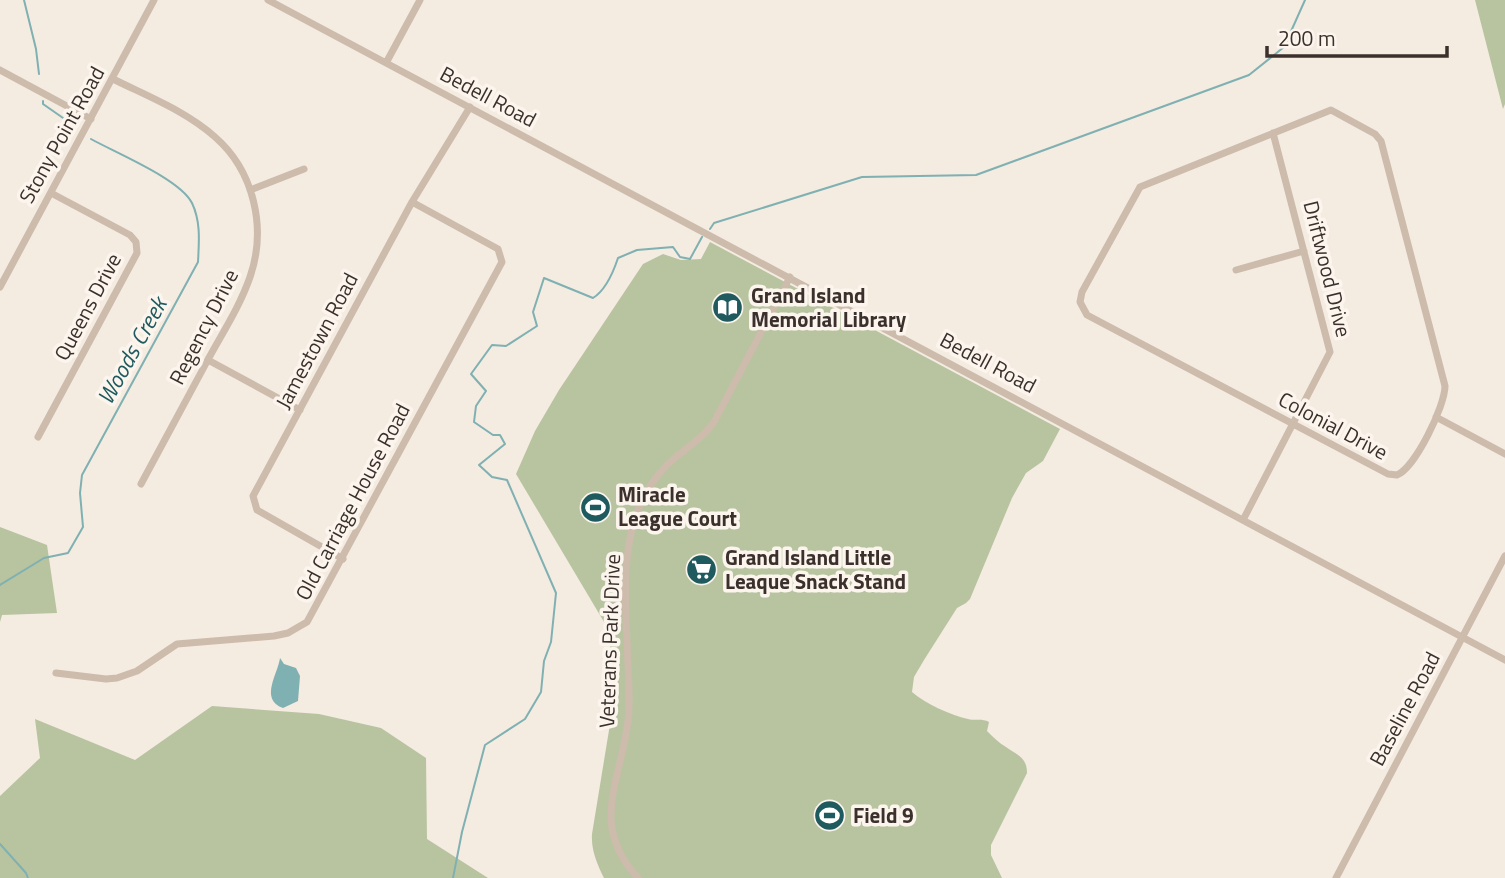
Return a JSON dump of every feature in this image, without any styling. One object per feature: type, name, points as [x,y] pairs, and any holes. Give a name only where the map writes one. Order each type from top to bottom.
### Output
[{"type":"street","name":"Stony Point Road","points":[[0,287],[154,0]]},
{"type":"street","name":"Bedell Road","points":[[268,0],[1505,660]]},
{"type":"street","points":[[387,63],[420,0]]},
{"type":"street","points":[[0,69],[91,119]]},
{"type":"street","name":"Regency Drive","points":[[113,79],[206,129],[232,156],[250,190],[258,229],[253,268],[244,293],[141,484]]},
{"type":"street","name":"Jamestown Road","points":[[343,559],[257,510],[253,496],[412,202],[470,107]]},
{"type":"street","name":"Colonial Drive","points":[[1331,110],[1378,137],[1445,386],[1443,403],[1410,466],[1397,475],[1388,474],[1087,315],[1080,302],[1082,292],[1140,187],[1273,133],[1331,110]]},
{"type":"street","name":"Driftwood Drive","points":[[1243,520],[1330,352],[1273,133]]},
{"type":"street","points":[[250,190],[304,169]]},
{"type":"street","name":"Queens Drive","points":[[38,437],[137,253],[134,238],[130,235],[51,193]]},
{"type":"street","name":"Old Carriage House Road","points":[[56,673],[117,678],[137,671],[177,644],[288,633],[300,628],[312,615],[502,262],[498,250],[412,202]]},
{"type":"street","points":[[1236,270],[1304,251]]},
{"type":"street","name":"Veterans Park Drive","points":[[638,878],[622,858],[614,840],[611,821],[629,712],[626,608],[627,576],[634,528],[641,502],[654,482],[667,465],[709,430],[714,422],[790,277]]},
{"type":"street","points":[[208,360],[300,410]]},
{"type":"street","points":[[1436,417],[1505,454]]},
{"type":"street","name":"Baseline Road","points":[[1336,878],[1505,556]]},
{"type":"green space","points":[[1475,0],[1505,0],[1503,109]]},
{"type":"green space","points":[[710,242],[1060,429],[1043,461],[1026,473],[1012,498],[970,599],[957,608],[924,660],[914,677],[912,692],[946,712],[989,722],[987,731],[1025,763],[1027,773],[991,845],[991,855],[1002,878],[604,878],[601,873],[592,834],[611,718],[610,632],[516,474],[535,431],[559,390],[643,264],[663,254],[681,260],[701,259]]},
{"type":"green space","points":[[0,527],[47,545],[57,613],[2,615],[0,622]]},
{"type":"green space","points":[[212,706],[319,714],[381,728],[426,758],[427,839],[488,878],[0,878],[0,796],[40,758],[35,719],[135,760]]},
{"type":"water","points":[[280,658],[284,664],[296,668],[300,676],[298,701],[283,708],[272,699],[271,692]]},
{"type":"waterway","name":"Woods Creek","points":[[24,0],[39,74]]},
{"type":"waterway","points":[[710,229],[714,223],[862,177],[976,175],[1249,75],[1284,47],[1305,0]]},
{"type":"waterway","name":"Woods Creek","points":[[43,101],[43,104],[76,127]]},
{"type":"waterway","name":"Woods Creek","points":[[0,585],[44,558],[68,553],[83,527],[80,493],[82,475],[198,262],[197,217],[185,194],[146,167],[91,139]]},
{"type":"waterway","points":[[453,878],[485,745],[525,719],[541,692],[544,661],[551,642],[556,593],[507,480],[492,477],[479,465],[505,444],[500,435],[493,435],[474,422],[476,406],[486,391],[471,374],[492,345],[506,346],[537,326],[533,312],[544,278],[593,298],[605,286],[618,258],[637,250],[673,247],[680,257],[690,259],[702,237]]},
{"type":"waterway","name":"Woods Creek","points":[[0,844],[28,878]]},
{"type":"place","name":"Grand Island Memorial Library","points":[[728,308]]},
{"type":"place","name":"Miracle League Court","points":[[595,507]]},
{"type":"place","name":"Grand Island Little Leaque Snack Stand","points":[[702,570]]},
{"type":"place","name":"Field 9","points":[[830,816]]}]
